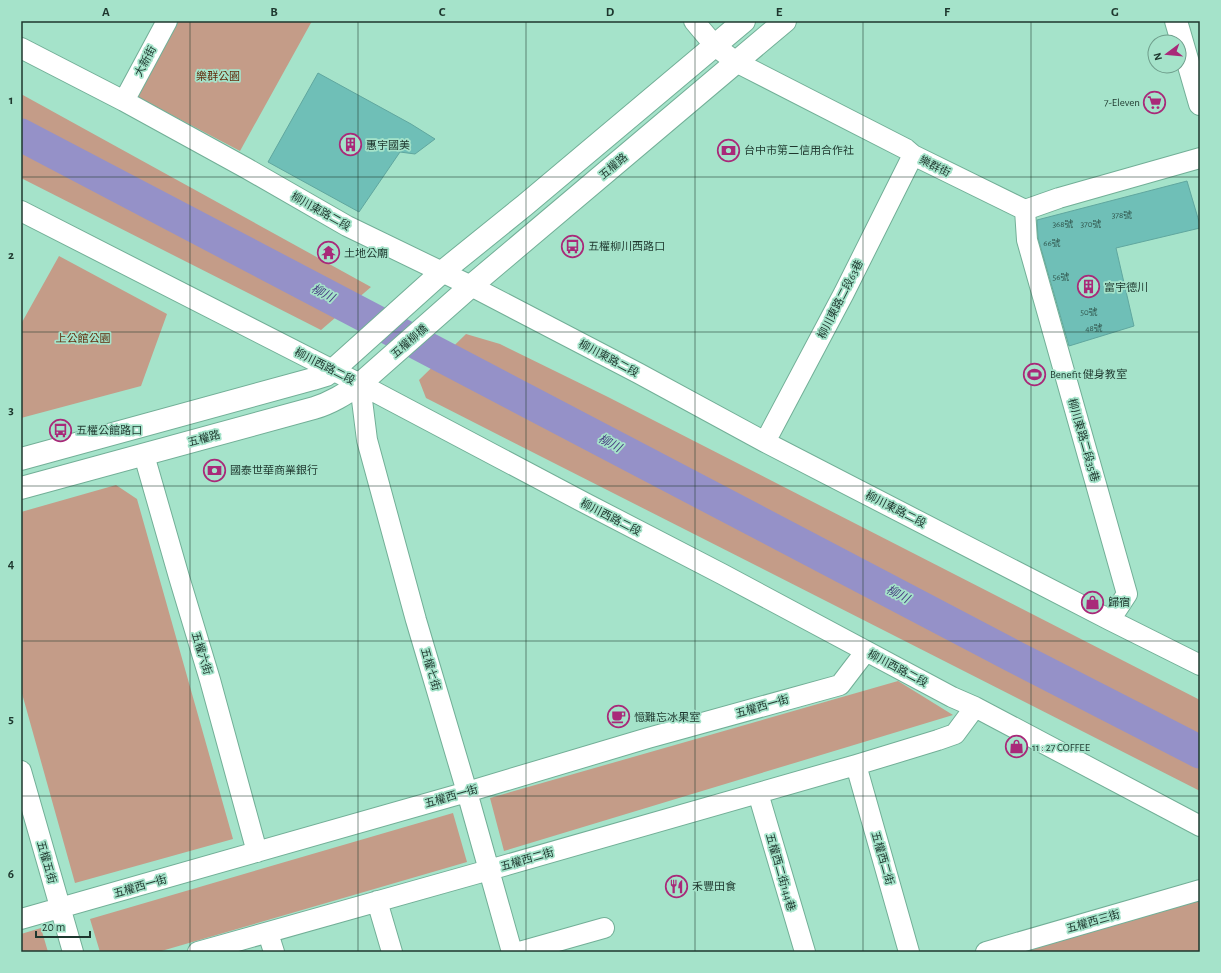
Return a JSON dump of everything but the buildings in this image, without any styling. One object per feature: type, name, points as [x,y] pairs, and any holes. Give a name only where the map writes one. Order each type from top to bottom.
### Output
[{"type":"main road","points":[[21,459],[326,375],[442,272],[525,205],[744,21]]},
{"type":"main road","name":"五權路","points":[[441,313],[785,21]]},
{"type":"main road","points":[[1176,21],[1200,104]]},
{"type":"main road","name":"五權柳橋","points":[[378,369],[441,313]]},
{"type":"main road","name":"五權路","points":[[21,488],[326,404],[345,395],[378,369]]},
{"type":"street","name":"大新街","points":[[124,101],[167,21]]},
{"type":"street","name":"樂群街","points":[[694,21],[715,46],[736,62],[913,155],[1025,210]]},
{"type":"street","name":"柳川東路二段","points":[[21,48],[124,101],[246,168],[347,226],[471,286],[638,373],[765,442],[1200,665]]},
{"type":"street","name":"柳川東路二段63巷","points":[[765,442],[844,293],[913,155]]},
{"type":"street","points":[[1025,210],[1059,198],[1200,158]]},
{"type":"street","name":"柳川東路二段35巷","points":[[1025,210],[1027,240],[1126,594],[1110,620]]},
{"type":"street","name":"柳川西路二段","points":[[21,211],[360,384],[585,504],[722,574],[952,697],[975,707],[1200,826]]},
{"type":"street","name":"五權七街","points":[[360,384],[367,440],[416,620],[467,792],[512,952]]},
{"type":"street","name":"五權六街","points":[[144,455],[210,680],[257,852]]},
{"type":"street","name":"五權西一街","points":[[21,920],[467,792],[648,738],[840,685],[866,651]]},
{"type":"street","name":"五權西二街","points":[[198,952],[856,765],[938,740],[955,734],[975,707]]},
{"type":"street","name":"五權西二街","points":[[856,765],[909,952]]},
{"type":"street","name":"五權五街","points":[[21,771],[73,952]]},
{"type":"street","name":"五權西二街144巷","points":[[758,793],[804,952]]},
{"type":"street","name":"五權西三街","points":[[986,952],[1200,890]]},
{"type":"street","points":[[377,901],[392,952]]},
{"type":"street","points":[[519,952],[604,928]]},
{"type":"street","points":[[268,933],[274,952]]},
{"type":"green space","name":"樂群公園","points":[[171,21],[312,21],[240,151],[132,94]]},
{"type":"green space","points":[[21,94],[371,287],[321,330],[21,178]]},
{"type":"green space","name":"上公館公園","points":[[59,256],[167,314],[141,386],[21,418],[21,324]]},
{"type":"green space","points":[[466,334],[500,344],[608,397],[1200,700],[1200,791],[426,398],[419,380]]},
{"type":"green space","points":[[116,485],[137,499],[233,839],[75,883],[21,690],[21,512]]},
{"type":"green space","points":[[898,681],[953,715],[504,851],[490,798]]},
{"type":"green space","points":[[453,813],[467,862],[158,952],[100,952],[90,919]]},
{"type":"green space","points":[[1200,899],[1200,952],[1011,952]]},
{"type":"green space","points":[[41,928],[48,952],[21,952],[21,934]]},
{"type":"waterway","name":"柳川","points":[[21,135],[1013,656],[1200,752]]},
{"type":"place","name":"7-Eleven","points":[[1155,102]]},
{"type":"place","name":"惠宇國美","points":[[351,145]]},
{"type":"place","name":"台中市第二信用合作社","points":[[728,150]]},
{"type":"place","name":"五權柳川西路口","points":[[573,246]]},
{"type":"place","name":"土地公廟","points":[[329,253]]},
{"type":"place","name":"富宇德川","points":[[1088,287]]},
{"type":"place","name":"Benefit 健身教室","points":[[1034,374]]},
{"type":"place","name":"五權公館路口","points":[[60,430]]},
{"type":"place","name":"國泰世華商業銀行","points":[[214,470]]},
{"type":"place","name":"歸宿","points":[[1093,602]]},
{"type":"place","name":"憶難忘冰果室","points":[[619,717]]},
{"type":"place","name":"11 : 27 COFFEE","points":[[1016,747]]},
{"type":"place","name":"禾豐田食","points":[[677,886]]}]
